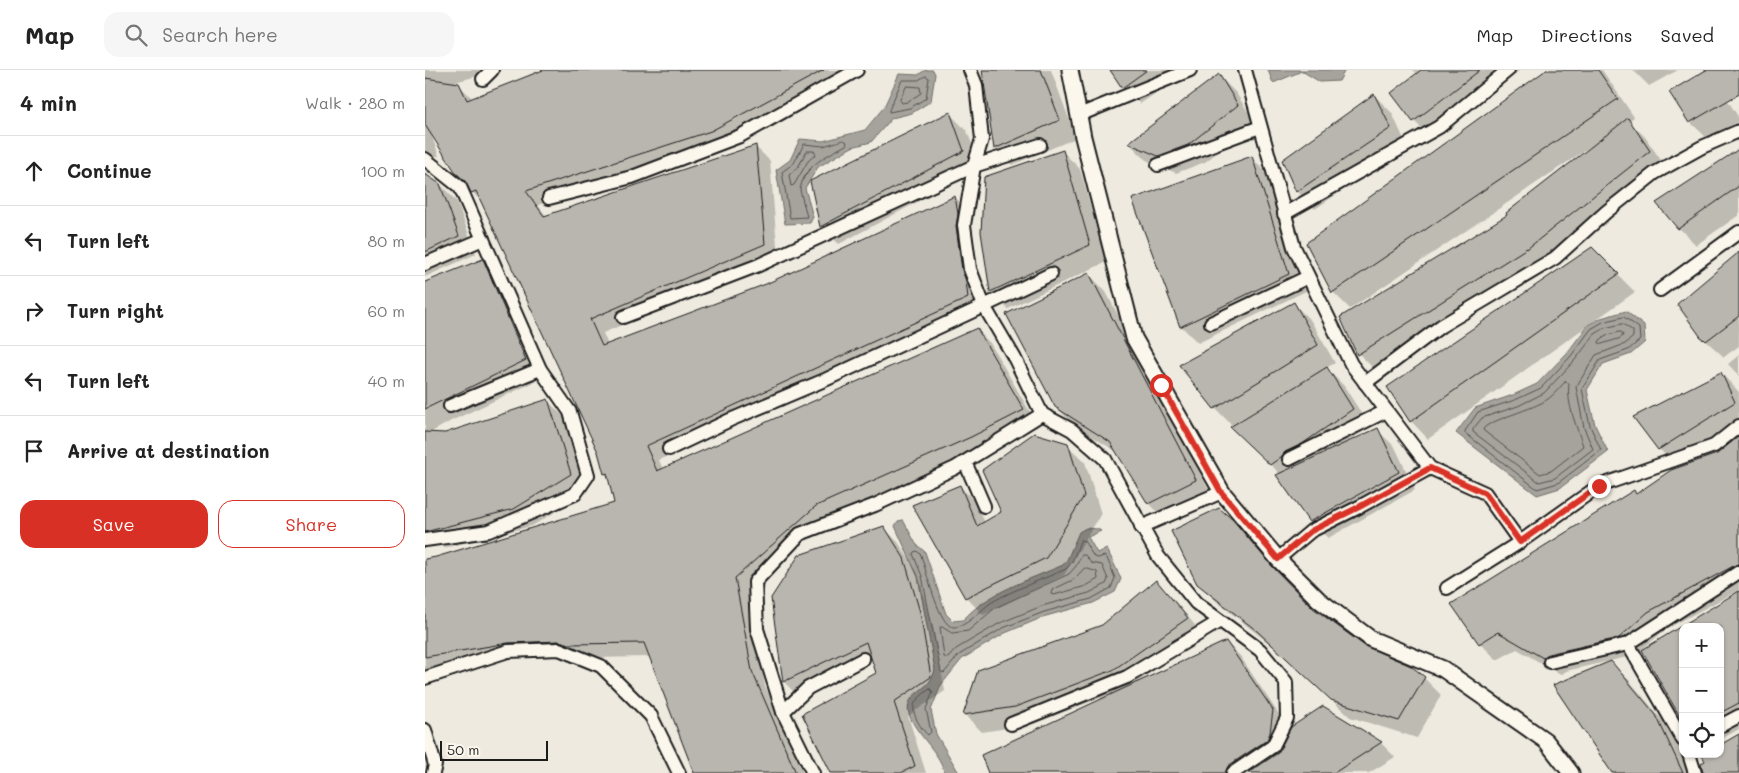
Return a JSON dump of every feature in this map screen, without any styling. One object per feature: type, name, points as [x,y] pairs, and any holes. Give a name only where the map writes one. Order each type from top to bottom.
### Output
[{"type":"street","points":[[483,79],[492,70]]},
{"type":"street","points":[[549,198],[632,177],[739,136],[857,70]]},
{"type":"street","points":[[970,70],[976,85],[982,139],[974,166],[964,225],[970,269],[984,306],[1014,358],[1042,414],[1073,430],[1105,459],[1158,556],[1196,603],[1261,650],[1286,682],[1287,718],[1273,746],[1233,773]]},
{"type":"street","points":[[1070,70],[1083,137],[1134,338],[1221,492],[1278,559],[1319,600],[1371,639],[1443,669],[1546,741],[1571,773]]},
{"type":"street","points":[[1079,115],[1190,70]]},
{"type":"street","points":[[1245,70],[1294,247],[1351,364],[1430,468],[1485,493],[1520,542]]},
{"type":"street","points":[[1284,214],[1439,127],[1508,70]]},
{"type":"street","points":[[1158,165],[1261,126]]},
{"type":"street","points":[[1365,382],[1441,326],[1555,258],[1606,212],[1655,173],[1701,146],[1739,131]]},
{"type":"street","points":[[623,317],[759,266],[974,166],[1040,145]]},
{"type":"street","points":[[425,159],[460,187],[540,369],[570,412],[588,475],[575,494],[489,531],[425,540]]},
{"type":"street","points":[[1660,290],[1739,232]]},
{"type":"street","points":[[425,264],[483,239]]},
{"type":"street","points":[[669,449],[730,420],[827,379],[1051,274]]},
{"type":"street","points":[[1211,323],[1308,277]]},
{"type":"street","points":[[450,406],[540,369]]},
{"type":"street","points":[[1289,459],[1386,411]]},
{"type":"street","points":[[813,773],[783,712],[757,629],[755,582],[800,534],[875,505],[965,462],[1042,414]]},
{"type":"street","points":[[1447,588],[1520,542],[1599,486],[1714,446],[1739,426]]},
{"type":"street","points":[[965,462],[984,506]]},
{"type":"street","points":[[1278,559],[1311,531],[1430,468]]},
{"type":"street","points":[[1141,527],[1221,492]]},
{"type":"street","points":[[1550,662],[1628,644],[1739,572]]},
{"type":"street","points":[[1011,724],[1127,677],[1220,621]]},
{"type":"street","points":[[1628,644],[1679,733]]},
{"type":"street","points":[[425,678],[508,651],[559,649],[601,666],[651,716],[679,773]]},
{"type":"street","points":[[783,712],[808,688],[863,658]]},
{"type":"street","points":[[1724,724],[1739,716]]},
{"type":"street","points":[[425,730],[435,765],[433,773]]},
{"type":"street","points":[[1690,758],[1695,773]]},
{"type":"water","points":[[925,70],[933,70],[935,74],[931,101],[912,113],[892,118],[871,142],[852,147],[818,167],[805,188],[813,217],[810,223],[785,224],[776,170],[790,160],[800,139],[823,141],[865,130],[884,107],[899,74],[918,75]]},
{"type":"water","points":[[1268,70],[1345,70],[1339,81],[1320,82],[1302,71],[1273,83]]},
{"type":"water","points":[[1626,311],[1644,326],[1645,342],[1631,354],[1603,364],[1587,390],[1595,425],[1608,452],[1560,488],[1537,495],[1456,433],[1475,408],[1513,395],[1537,384],[1567,353],[1588,325],[1601,318]]},
{"type":"water","points":[[903,520],[916,544],[925,552],[946,614],[953,621],[963,620],[973,610],[997,594],[1063,565],[1079,532],[1086,528],[1101,531],[1088,537],[1097,553],[1107,549],[1121,579],[1115,592],[1093,603],[1046,616],[1005,633],[962,659],[941,685],[931,710],[936,734],[959,773],[944,773],[942,764],[915,727],[908,709],[912,698],[930,681],[935,670],[918,577],[895,526],[898,521]]},
{"type":"building","points":[[543,70],[824,70],[711,131],[526,191],[544,216],[756,145],[765,244],[590,319],[602,346],[766,284],[955,196],[958,214],[956,226],[968,298],[646,446],[657,471],[977,328],[1024,410],[971,437],[816,506],[735,578],[752,671],[796,773],[694,773],[644,643],[569,644],[559,641],[508,643],[425,657],[425,559],[614,503],[607,473],[604,474],[598,452],[476,191],[471,193],[465,181],[456,173],[425,125],[425,78],[459,83],[467,100]]},
{"type":"building","points":[[982,70],[1041,70],[1060,120],[994,149]]},
{"type":"building","points":[[1110,70],[1147,70],[1122,88]]},
{"type":"building","points":[[1421,70],[1480,70],[1413,122],[1391,93]]},
{"type":"building","points":[[1546,70],[1598,70],[1618,99],[1332,293],[1306,243]]},
{"type":"building","points":[[1706,70],[1739,70],[1739,94],[1689,123],[1669,92]]},
{"type":"building","points":[[1219,74],[1238,105],[1188,145],[1158,156],[1128,143]]},
{"type":"building","points":[[1374,94],[1391,128],[1296,192],[1282,160]]},
{"type":"building","points":[[950,112],[964,151],[820,227],[810,181]]},
{"type":"building","points":[[1628,118],[1650,151],[1527,249],[1357,355],[1340,317],[1507,215],[1506,213]]},
{"type":"building","points":[[1739,149],[1739,186],[1678,229],[1656,203]]},
{"type":"building","points":[[1063,150],[1090,245],[990,292],[981,232],[984,177]]},
{"type":"building","points":[[1252,156],[1289,274],[1180,327],[1132,199]]},
{"type":"building","points":[[425,174],[440,184],[459,236],[425,252]]},
{"type":"building","points":[[1592,247],[1619,274],[1410,422],[1387,387]]},
{"type":"building","points":[[1739,252],[1739,316],[1706,341],[1703,340],[1677,304]]},
{"type":"building","points":[[483,259],[526,360],[425,409],[425,282]]},
{"type":"building","points":[[1089,273],[1196,480],[1148,504],[1110,442],[1055,407],[1006,314]]},
{"type":"building","points":[[1294,302],[1318,345],[1214,409],[1179,365]]},
{"type":"building","points":[[1327,367],[1353,409],[1302,444],[1285,452],[1270,465],[1230,427]]},
{"type":"building","points":[[1721,372],[1735,402],[1658,450],[1633,417]]},
{"type":"building","points":[[548,399],[571,474],[514,509],[425,532],[425,432],[445,433]]},
{"type":"building","points":[[1378,428],[1399,472],[1309,522],[1276,475]]},
{"type":"building","points":[[1034,433],[1068,443],[1084,496],[1046,558],[965,598],[912,505],[960,485],[977,526],[1001,512],[982,470]]},
{"type":"building","points":[[1739,436],[1739,563],[1648,612],[1619,638],[1548,654],[1543,658],[1498,632],[1479,644],[1451,604],[1634,490],[1636,494],[1671,470],[1717,454]]},
{"type":"building","points":[[1219,508],[1233,520],[1271,565],[1313,608],[1365,646],[1411,666],[1425,677],[1399,721],[1331,700],[1257,631],[1197,584],[1171,531]]},
{"type":"building","points":[[884,526],[904,558],[920,612],[931,677],[894,702],[915,766],[901,773],[831,773],[802,714],[876,673],[866,642],[783,682],[771,598],[799,555]]},
{"type":"building","points":[[1156,580],[1188,618],[1113,670],[1015,707],[963,715],[978,670],[1102,625]]},
{"type":"building","points":[[1739,591],[1739,703],[1724,711],[1724,623],[1686,623]]},
{"type":"building","points":[[1679,627],[1679,715],[1642,650]]},
{"type":"building","points":[[1226,641],[1273,710],[1270,733],[1267,740],[1228,766],[1225,773],[988,773],[981,755]]},
{"type":"building","points":[[1611,661],[1656,715],[1683,773],[1612,773],[1553,685]]},
{"type":"building","points":[[1323,706],[1382,742],[1334,773],[1248,773],[1278,753],[1291,727]]},
{"type":"building","points":[[1739,734],[1739,773],[1703,773],[1701,764],[1705,761],[1703,758],[1724,758],[1724,743]]},
{"type":"route","points":[[1161,385],[1221,492],[1278,559],[1311,531],[1430,468],[1485,493],[1520,542],[1599,486]]}]
